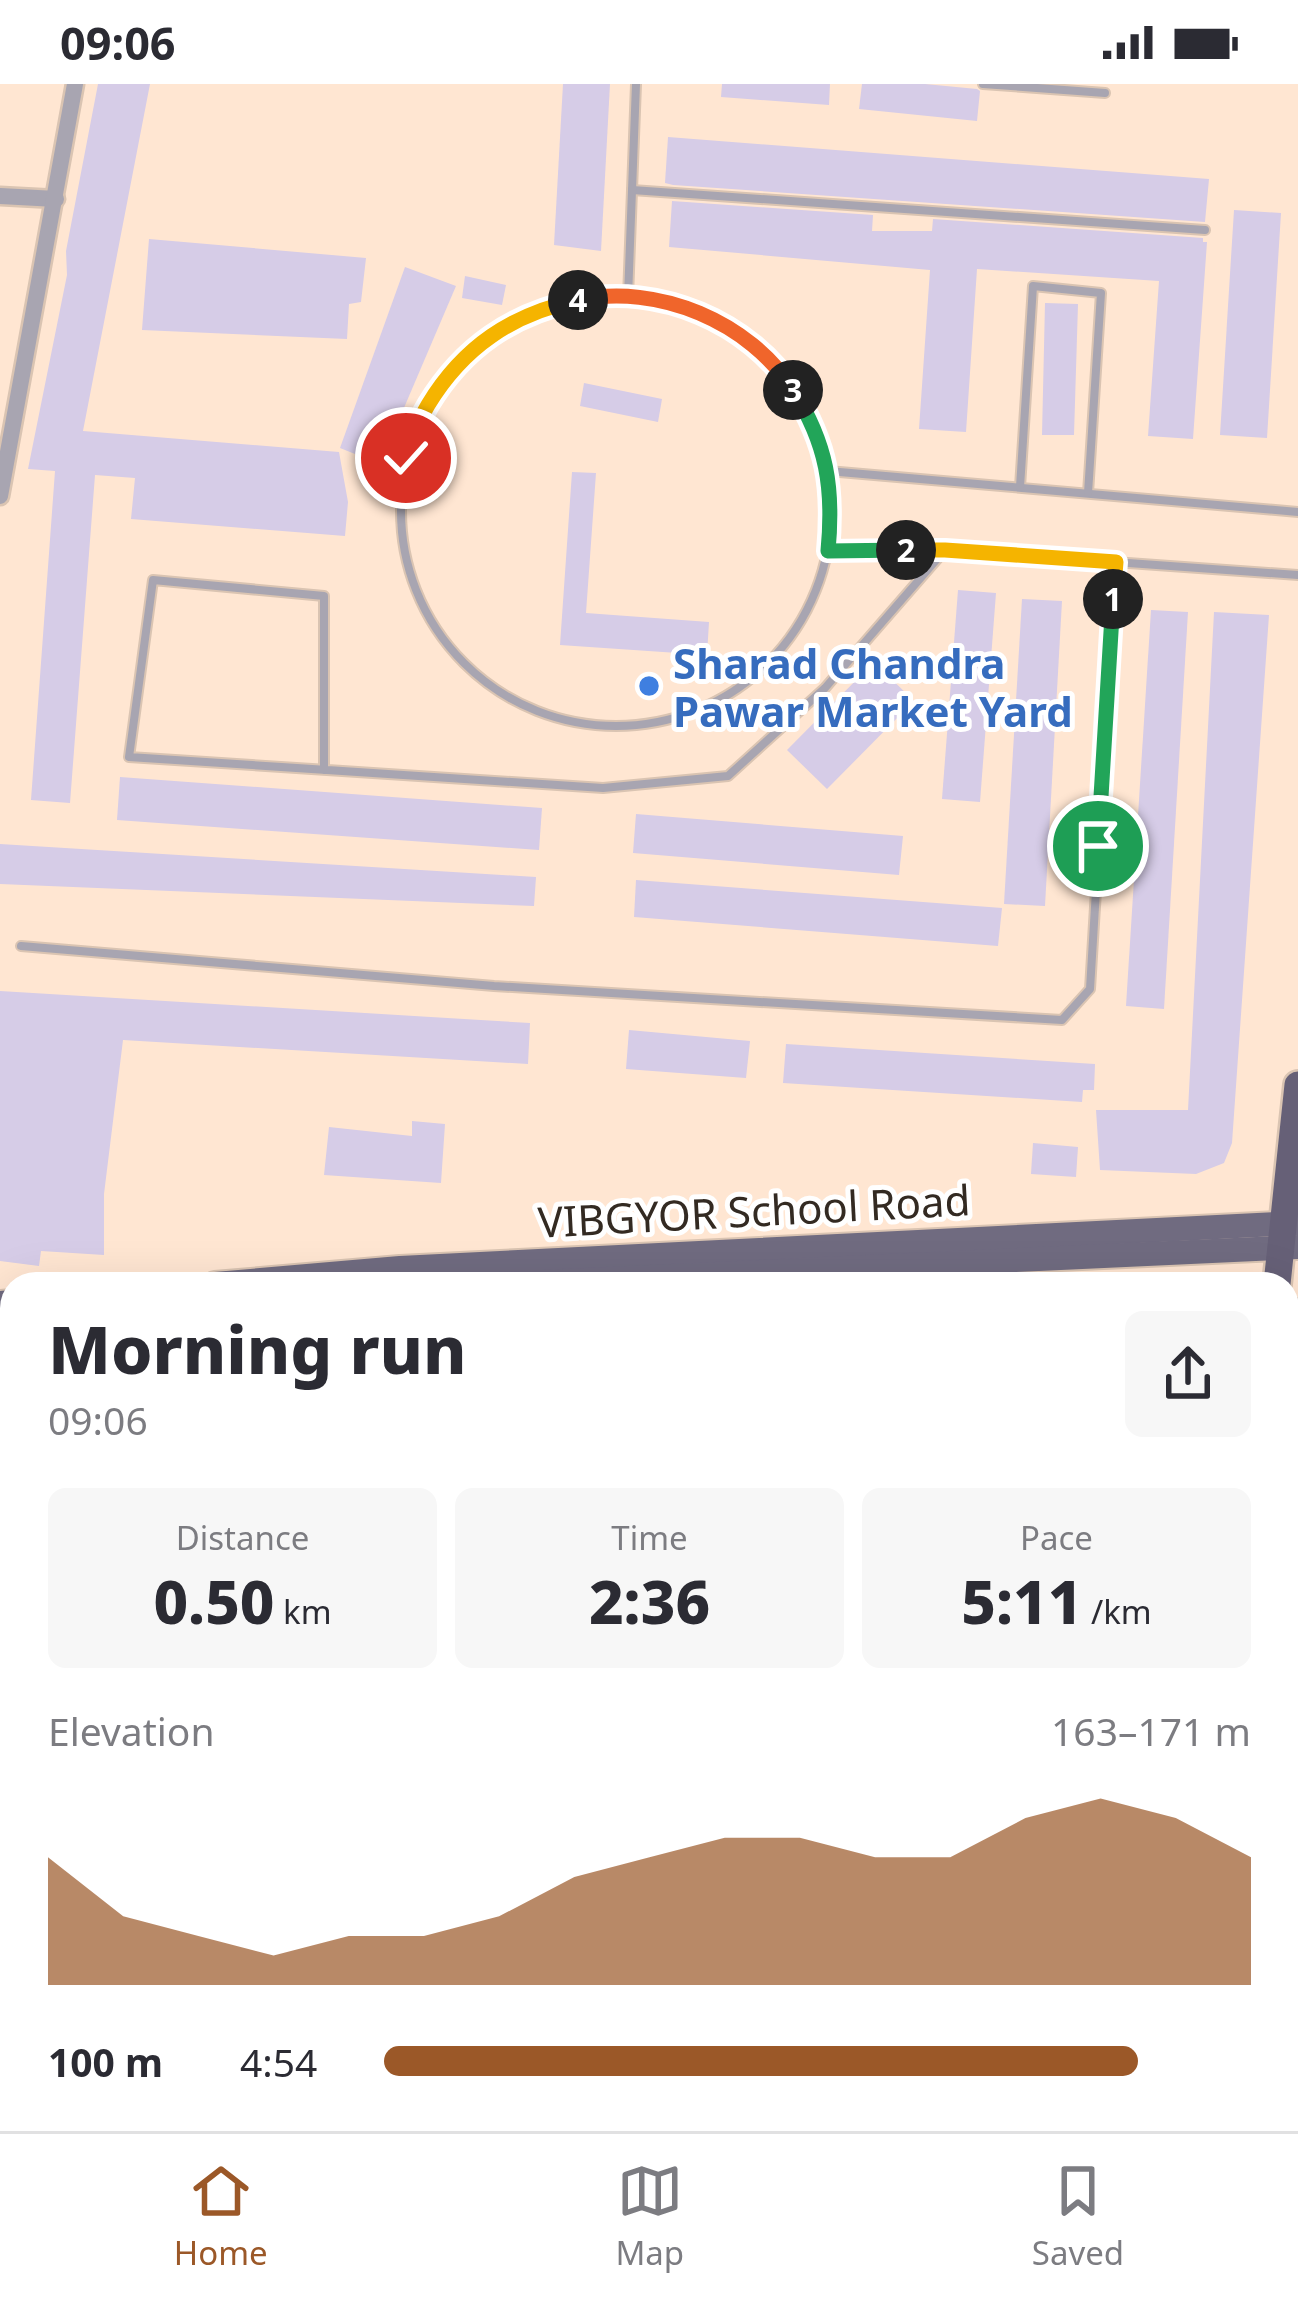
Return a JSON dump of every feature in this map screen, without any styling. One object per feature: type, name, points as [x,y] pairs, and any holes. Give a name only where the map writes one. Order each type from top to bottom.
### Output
[{"type":"highway","points":[[1280,1272],[1291,1235],[1290,1153],[1298,1085]]},
{"type":"main road","name":"VIBGYOR School Road","points":[[354,1272],[1291,1235]]},
{"type":"main road","name":"VIBGYOR School Road","points":[[693,1272],[1291,1235]]},
{"type":"street","points":[[0,496],[75,84]]},
{"type":"street","points":[[0,196],[56,199]]},
{"type":"lane","points":[[628,297],[636,84]]},
{"type":"lane","points":[[983,84],[1105,93]]},
{"type":"lane","points":[[632,190],[1205,230]]},
{"type":"lane","points":[[1020,487],[1033,286],[1101,293],[1088,493]]},
{"type":"lane","points":[[596,296],[649,298],[700,312],[746,339],[794,390],[812,420],[828,470],[832,511],[828,551],[812,602],[784,646],[746,683],[699,709],[648,723],[595,724],[543,713],[496,690],[455,655],[425,612],[406,563],[399,510],[406,458],[425,409],[456,365],[496,331],[544,308],[596,296]]},
{"type":"lane","points":[[828,470],[1298,512]]},
{"type":"lane","points":[[828,551],[945,550],[1298,574]]},
{"type":"lane","points":[[324,770],[324,596],[153,580],[129,758],[603,788],[728,776],[825,688],[945,550]]},
{"type":"lane","points":[[21,946],[494,986],[1062,1020],[1090,988],[1116,562]]},
{"type":"building","points":[[98,84],[150,84],[83,431],[339,452],[348,502],[345,536],[131,519],[135,478],[95,475],[70,803],[31,800],[55,471],[28,469],[67,275],[66,251]]},
{"type":"building","points":[[563,84],[610,84],[601,251],[554,245]]},
{"type":"building","points":[[722,84],[830,84],[829,105],[721,97]]},
{"type":"building","points":[[862,84],[977,89],[977,121],[859,109]]},
{"type":"building","points":[[668,137],[1209,179],[1205,222],[673,185],[665,183]]},
{"type":"building","points":[[672,201],[873,215],[872,231],[932,231],[933,219],[1203,238],[1207,242],[1193,439],[1148,436],[1159,281],[977,269],[966,432],[919,429],[930,270],[669,247]]},
{"type":"building","points":[[1234,210],[1281,213],[1267,438],[1220,435]]},
{"type":"building","points":[[149,239],[366,258],[361,302],[349,304],[347,339],[142,330]]},
{"type":"building","points":[[405,267],[456,286],[380,464],[340,448]]},
{"type":"building","points":[[465,276],[506,285],[502,305],[462,298]]},
{"type":"building","points":[[1045,303],[1078,304],[1074,435],[1042,435]]},
{"type":"building","points":[[584,383],[662,399],[658,422],[580,406]]},
{"type":"building","points":[[572,472],[596,473],[586,613],[709,622],[707,655],[560,645]]},
{"type":"building","points":[[958,590],[996,593],[980,802],[942,799]]},
{"type":"building","points":[[1022,599],[1062,601],[1045,906],[1004,904]]},
{"type":"building","points":[[1151,610],[1188,612],[1164,1009],[1126,1006]]},
{"type":"building","points":[[1214,612],[1269,615],[1232,1143],[1224,1163],[1196,1174],[1100,1170],[1096,1110],[1188,1110]]},
{"type":"building","points":[[874,662],[914,701],[827,789],[787,750]]},
{"type":"building","points":[[120,777],[542,808],[539,850],[117,820]]},
{"type":"building","points":[[636,814],[903,836],[899,875],[633,853]]},
{"type":"building","points":[[0,844],[536,877],[534,906],[0,884]]},
{"type":"building","points":[[636,880],[1002,908],[998,946],[634,917]]},
{"type":"building","points":[[0,991],[530,1023],[528,1064],[123,1040],[104,1194],[104,1255],[41,1251],[39,1266],[0,1261]]},
{"type":"building","points":[[629,1030],[750,1041],[746,1078],[626,1069]]},
{"type":"building","points":[[786,1044],[1095,1064],[1094,1090],[1083,1090],[1082,1102],[783,1083]]},
{"type":"building","points":[[412,1121],[445,1124],[441,1183],[324,1175],[329,1127],[412,1136]]},
{"type":"building","points":[[1033,1143],[1078,1147],[1076,1177],[1031,1174]]},
{"type":"place","name":"Sharad Chandra Pawar Market Yard","points":[[649,686]]},
{"type":"route","points":[[406,458],[425,409],[456,365],[496,331],[544,308],[596,296],[649,298],[700,312],[746,339],[784,375],[812,420],[828,470],[832,511],[828,551],[945,550],[1116,562],[1098,846]]}]
